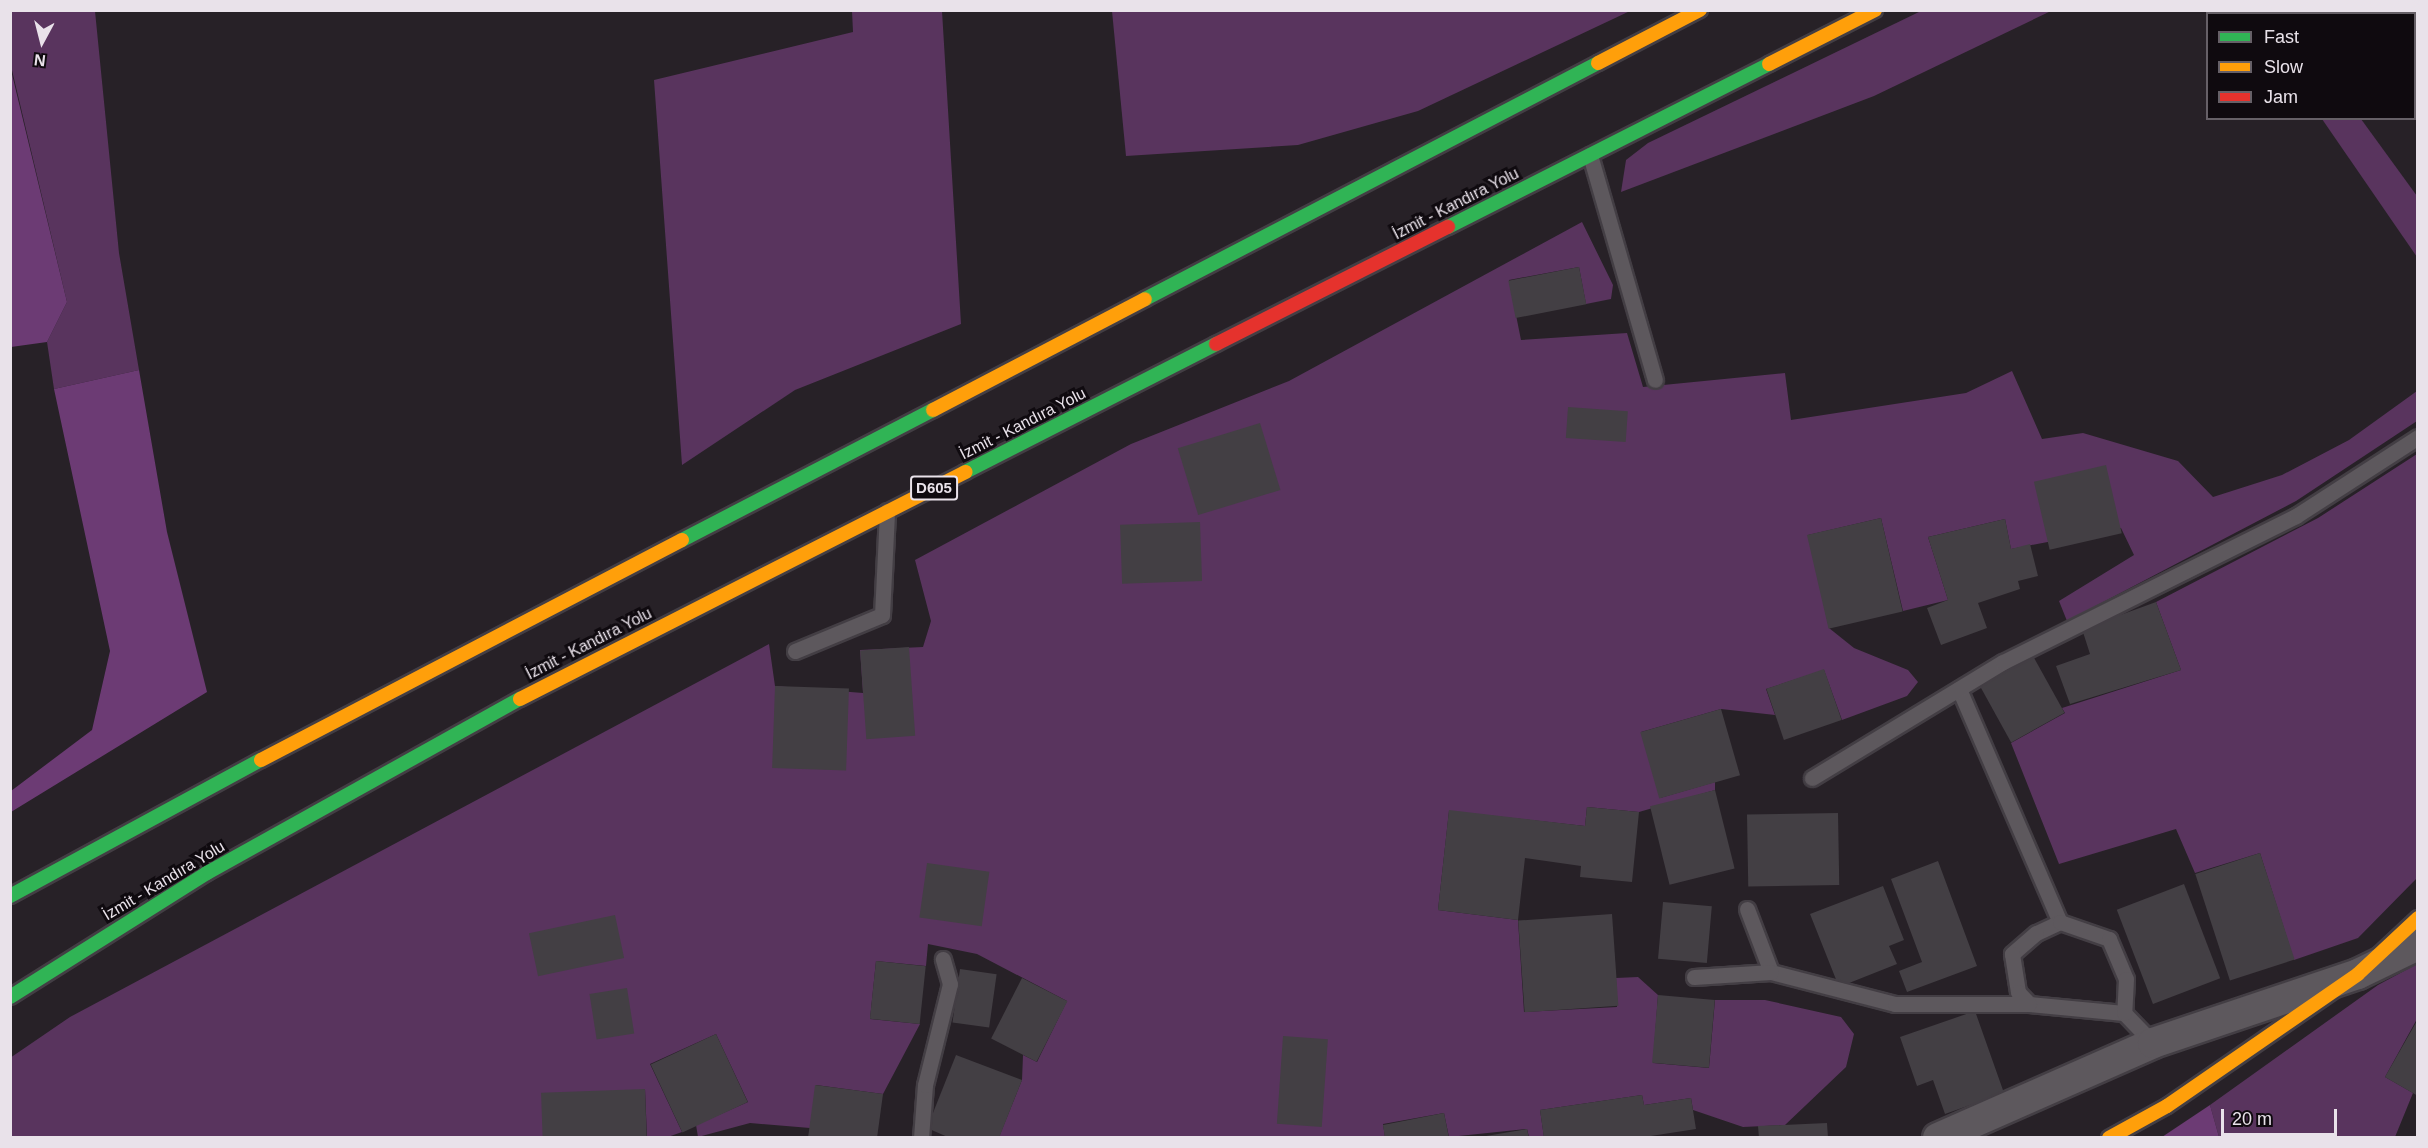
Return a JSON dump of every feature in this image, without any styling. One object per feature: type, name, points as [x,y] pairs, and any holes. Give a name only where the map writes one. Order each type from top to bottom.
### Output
[{"type":"main road","points":[[10,896],[276,752],[1700,10]]},
{"type":"main road","name":"İzmit - Kandıra Yolu","points":[[10,997],[207,873],[539,688],[1875,10]]},
{"type":"main road","points":[[2109,1137],[2167,1106],[2358,974],[2418,918]]},
{"type":"street","points":[[1938,1137],[2153,1043],[2358,974],[2418,945]]},
{"type":"lane","points":[[1590,155],[1655,380]]},
{"type":"lane","points":[[1812,778],[1959,688],[2296,516],[2418,438]]},
{"type":"lane","points":[[795,651],[882,615],[887,511]]},
{"type":"lane","points":[[1959,688],[2060,922]]},
{"type":"lane","points":[[1747,909],[1771,972]]},
{"type":"lane","points":[[2029,1004],[2014,984],[2012,954],[2036,933],[2060,922],[2109,939],[2126,979],[2124,1013]]},
{"type":"lane","points":[[921,1137],[925,1085],[950,984],[943,959]]},
{"type":"lane","points":[[1694,977],[1771,972],[1895,1004],[2029,1004],[2124,1013],[2153,1043]]},
{"type":"shaded area","points":[[1112,10],[1630,11],[1418,111],[1298,145],[1126,156]]},
{"type":"shaded area","points":[[10,11],[95,11],[119,253],[139,370],[54,389],[47,342],[67,302],[11,66]]},
{"type":"shaded area","points":[[852,11],[942,11],[961,324],[795,390],[682,465],[654,80],[853,32]]},
{"type":"shaded area","points":[[1921,11],[2051,11],[1874,96],[1621,192],[1626,160],[1648,143]]},
{"type":"shaded area","points":[[10,66],[67,302],[47,342],[11,347]]},
{"type":"shaded area","points":[[2323,120],[2362,120],[2417,196],[2417,257]]},
{"type":"shaded area","points":[[1582,222],[1613,285],[1611,299],[1586,304],[1579,267],[1509,280],[1521,340],[1627,333],[1643,387],[1785,373],[1791,420],[1966,393],[2012,371],[2042,439],[2083,433],[2178,461],[2213,497],[2282,475],[2349,440],[2417,391],[2417,421],[2296,501],[2067,621],[2059,601],[2134,555],[2121,528],[2011,549],[2005,519],[1928,537],[1948,600],[1903,611],[1881,518],[1808,535],[1829,628],[1854,648],[1908,670],[1918,682],[1907,696],[1842,720],[1824,670],[1766,689],[1775,715],[1721,709],[1641,732],[1660,798],[1715,782],[1715,790],[1639,812],[1587,807],[1585,826],[1449,811],[1438,910],[1518,920],[1524,1012],[1617,1007],[1616,978],[1638,977],[1658,995],[1653,1063],[1709,1068],[1715,1000],[1765,1000],[1841,1017],[1854,1034],[1846,1067],[1785,1125],[1743,1127],[1693,1110],[1691,1098],[1644,1105],[1642,1095],[1540,1110],[1544,1137],[1529,1137],[1527,1129],[1449,1137],[1444,1113],[1383,1124],[1385,1137],[999,1137],[1022,1080],[1023,1055],[1037,1062],[1067,1001],[977,954],[928,944],[926,966],[876,961],[870,1019],[920,1024],[883,1094],[816,1085],[810,1128],[750,1123],[698,1137],[696,1125],[748,1102],[716,1034],[650,1064],[682,1132],[665,1138],[647,1137],[645,1089],[543,1137],[11,1137],[10,1058],[70,1017],[769,644],[775,686],[863,693],[860,650],[923,647],[931,621],[915,560],[1131,444],[1289,381]]},
{"type":"shaded area","points":[[139,370],[167,532],[207,692],[11,812],[11,791],[92,730],[110,651],[54,389]]},
{"type":"shaded area","points":[[2417,454],[2417,878],[2358,938],[2294,960],[2260,853],[2195,873],[2176,829],[2059,864],[2011,743],[2065,713],[2062,708],[2181,670],[2156,602],[2318,518]]},
{"type":"shaded area","points":[[2417,964],[2417,1019],[2385,1077],[2413,1093],[2395,1137],[2219,1137],[2210,1105],[2378,985]]},
{"type":"shaded area","points":[[2210,1105],[2219,1137],[2162,1137]]},
{"type":"building","points":[[1579,267],[1586,304],[1516,318],[1508,281]]},
{"type":"building","points":[[1568,407],[1628,411],[1626,442],[1566,438]]},
{"type":"building","points":[[1260,423],[1280,490],[1198,515],[1178,448]]},
{"type":"building","points":[[2106,465],[2122,533],[2050,550],[2034,482]]},
{"type":"building","points":[[1881,518],[1903,612],[1829,629],[1807,535]]},
{"type":"building","points":[[2005,519],[2011,549],[2030,544],[2038,576],[2018,581],[2020,589],[1978,603],[1987,628],[1941,645],[1927,608],[1948,600],[1928,537]]},
{"type":"building","points":[[1200,522],[1202,581],[1122,584],[1120,525]]},
{"type":"building","points":[[2156,602],[2181,670],[2070,704],[2056,666],[2090,654],[2082,629]]},
{"type":"building","points":[[909,647],[915,736],[866,739],[860,650]]},
{"type":"building","points":[[2033,656],[2065,713],[2011,742],[1980,686]]},
{"type":"building","points":[[1824,669],[1842,720],[1784,740],[1766,689]]},
{"type":"building","points":[[775,686],[849,689],[846,771],[772,768]]},
{"type":"building","points":[[1721,709],[1740,775],[1659,798],[1640,732]]},
{"type":"building","points":[[1715,790],[1735,869],[1670,885],[1650,806]]},
{"type":"building","points":[[1587,807],[1639,812],[1632,882],[1580,877],[1581,866],[1525,858],[1518,920],[1438,910],[1449,810],[1585,826]]},
{"type":"building","points":[[1838,813],[1839,885],[1748,887],[1747,815]]},
{"type":"building","points":[[2260,853],[2295,960],[2230,981],[2195,874]]},
{"type":"building","points":[[1938,861],[1977,966],[1907,992],[1899,971],[1922,962],[1891,879]]},
{"type":"building","points":[[927,863],[989,872],[982,926],[919,917]]},
{"type":"building","points":[[2184,884],[2220,978],[2153,1004],[2117,910]]},
{"type":"building","points":[[1883,886],[1904,940],[1889,946],[1897,964],[1839,987],[1810,914]]},
{"type":"building","points":[[1663,902],[1712,906],[1707,963],[1658,959]]},
{"type":"building","points":[[1612,914],[1618,1006],[1525,1012],[1518,921]]},
{"type":"building","points":[[615,915],[624,958],[538,976],[529,933]]},
{"type":"building","points":[[876,961],[926,966],[920,1024],[870,1019]]},
{"type":"building","points":[[960,969],[997,974],[989,1028],[952,1022]]},
{"type":"building","points":[[1022,978],[1067,1001],[1037,1062],[991,1039]]},
{"type":"building","points":[[627,988],[634,1033],[597,1039],[589,994]]},
{"type":"building","points":[[1658,995],[1715,1000],[1709,1068],[1652,1063]]},
{"type":"building","points":[[1975,1011],[2004,1093],[1945,1114],[1933,1080],[1917,1086],[1900,1037]]},
{"type":"building","points":[[2418,1019],[2418,1096],[2385,1077]]},
{"type":"building","points":[[716,1034],[748,1102],[682,1132],[651,1064]]},
{"type":"building","points":[[1283,1036],[1328,1039],[1322,1127],[1277,1124]]},
{"type":"building","points":[[956,1055],[1022,1080],[999,1138],[950,1138],[927,1128]]},
{"type":"building","points":[[815,1085],[883,1094],[877,1138],[808,1138]]},
{"type":"building","points":[[645,1089],[647,1138],[543,1138],[541,1093]]},
{"type":"building","points":[[1642,1095],[1644,1105],[1691,1098],[1696,1129],[1638,1138],[1544,1138],[1540,1110]]},
{"type":"building","points":[[1444,1113],[1449,1138],[1385,1138],[1383,1125]]},
{"type":"building","points":[[1827,1123],[1828,1138],[1759,1138],[1758,1126]]},
{"type":"building","points":[[1527,1129],[1529,1138],[1486,1138],[1486,1136]]},
{"type":"traffic: fast","points":[[1145,299],[1598,63]]},
{"type":"traffic: fast","points":[[1448,227],[1769,64]]},
{"type":"traffic: fast","points":[[965,472],[1216,344]]},
{"type":"traffic: fast","points":[[682,540],[933,410]]},
{"type":"traffic: fast","points":[[10,997],[207,873],[520,699]]},
{"type":"traffic: fast","points":[[10,896],[261,760]]},
{"type":"traffic: slow","points":[[1598,63],[1700,10]]},
{"type":"traffic: slow","points":[[1769,64],[1875,10]]},
{"type":"traffic: slow","points":[[933,410],[1145,299]]},
{"type":"traffic: slow","points":[[520,699],[965,472]]},
{"type":"traffic: slow","points":[[261,760],[682,540]]},
{"type":"traffic: slow","points":[[2109,1138],[2167,1106],[2358,974],[2418,918]]},
{"type":"traffic: jam","points":[[1216,344],[1448,227]]}]
